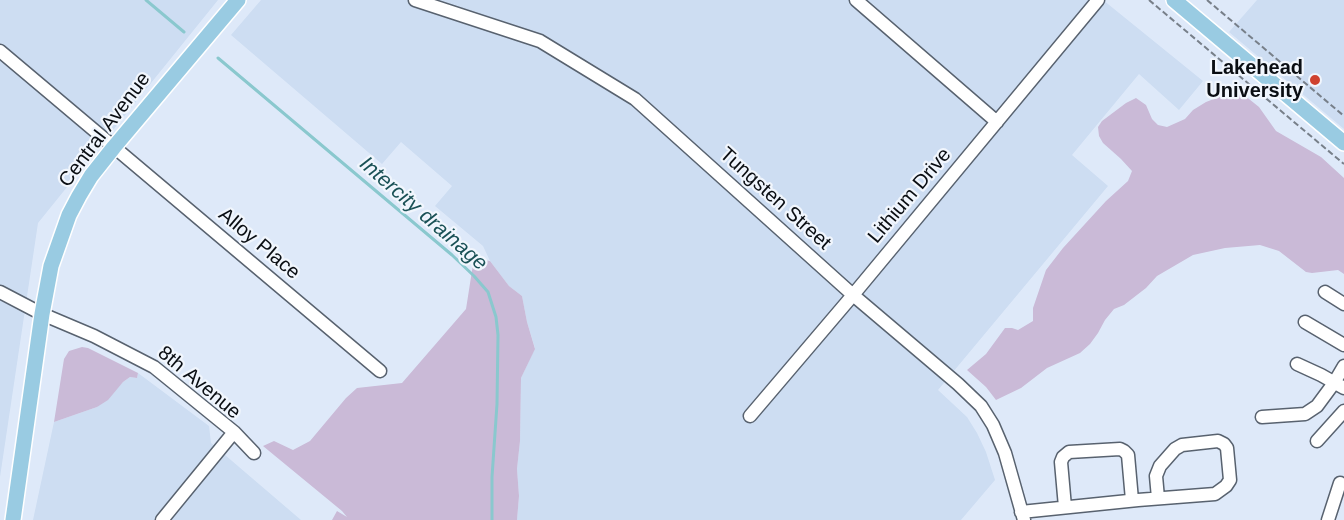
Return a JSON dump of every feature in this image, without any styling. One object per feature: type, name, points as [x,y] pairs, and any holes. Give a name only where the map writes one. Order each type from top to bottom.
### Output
[{"type":"main road","name":"Central Avenue","points":[[13,520],[42,314],[51,266],[69,215],[91,176],[238,0]]},
{"type":"main road","points":[[1174,0],[1344,142]]},
{"type":"street","name":"Tungsten Street","points":[[415,0],[540,41],[635,99],[853,295],[981,406],[993,425],[1005,453],[1022,516]]},
{"type":"street","points":[[445,10],[454,0]]},
{"type":"street","points":[[856,0],[997,122]]},
{"type":"street","name":"Lithium Drive","points":[[750,416],[1098,0]]},
{"type":"street","name":"Alloy Place","points":[[0,51],[380,371]]},
{"type":"street","name":"8th Avenue","points":[[0,292],[154,367],[234,432],[162,520]]},
{"type":"street","points":[[1324,292],[1344,304]]},
{"type":"street","points":[[1305,322],[1344,345]]},
{"type":"street","points":[[1297,364],[1339,385]]},
{"type":"street","points":[[1262,417],[1305,414],[1339,385],[1344,366]]},
{"type":"street","points":[[1317,441],[1344,411]]},
{"type":"street","points":[[234,432],[254,453]]},
{"type":"street","points":[[1022,516],[1065,507],[1215,494],[1221,491],[1230,480],[1231,475],[1227,448],[1224,444],[1218,441],[1182,445],[1175,449],[1160,466],[1156,476],[1158,498]]},
{"type":"street","points":[[1065,507],[1061,462],[1069,452],[1120,449],[1124,451],[1128,455],[1132,500]]},
{"type":"street","points":[[1328,520],[1340,483]]},
{"type":"path","points":[[1149,0],[1344,165]]},
{"type":"path","points":[[1207,0],[1344,116]]},
{"type":"shaded area","points":[[0,0],[218,0],[38,223],[0,477]]},
{"type":"shaded area","points":[[261,0],[1103,0],[1203,81],[1179,110],[1139,74],[1072,155],[1108,186],[938,390],[967,417],[986,452],[995,480],[961,520],[517,520],[521,378],[535,348],[522,296],[509,286],[490,261],[483,246],[435,206],[452,186],[401,142],[382,164],[231,35]]},
{"type":"shaded area","name":"Lakehead University","points":[[1257,0],[1344,0],[1344,129],[1229,32]]},
{"type":"shaded area","points":[[1230,90],[1239,91],[1259,107],[1276,131],[1321,157],[1344,178],[1344,274],[1338,270],[1306,272],[1279,251],[1260,245],[1225,248],[1193,255],[1157,276],[1124,305],[1114,309],[1090,344],[1080,353],[1047,368],[1021,388],[996,400],[986,387],[967,370],[986,354],[1005,328],[1018,330],[1033,321],[1033,308],[1046,270],[1106,201],[1128,181],[1132,171],[1103,143],[1098,127],[1102,121],[1136,98],[1146,105],[1152,119],[1158,125],[1167,127],[1185,119],[1193,110]]},
{"type":"shaded area","points":[[474,258],[490,261],[509,286],[522,296],[535,349],[521,378],[517,520],[332,520],[337,511],[347,517],[263,446],[274,441],[293,450],[310,441],[357,388],[402,383],[466,309]]},
{"type":"shaded area","points":[[82,347],[138,373],[137,378],[130,377],[123,382],[108,400],[97,407],[54,422],[64,359],[69,351]]},
{"type":"shaded area","points":[[138,373],[209,426],[211,443],[301,520],[33,520],[54,422],[97,407],[123,382],[130,377],[137,378]]},
{"type":"waterway","name":"Intercity drainage","points":[[146,0],[184,32]]},
{"type":"waterway","name":"Intercity drainage","points":[[218,58],[452,255],[488,292],[496,317],[498,335],[492,520]]},
{"type":"place","name":"Lakehead University","points":[[1315,80]]}]
